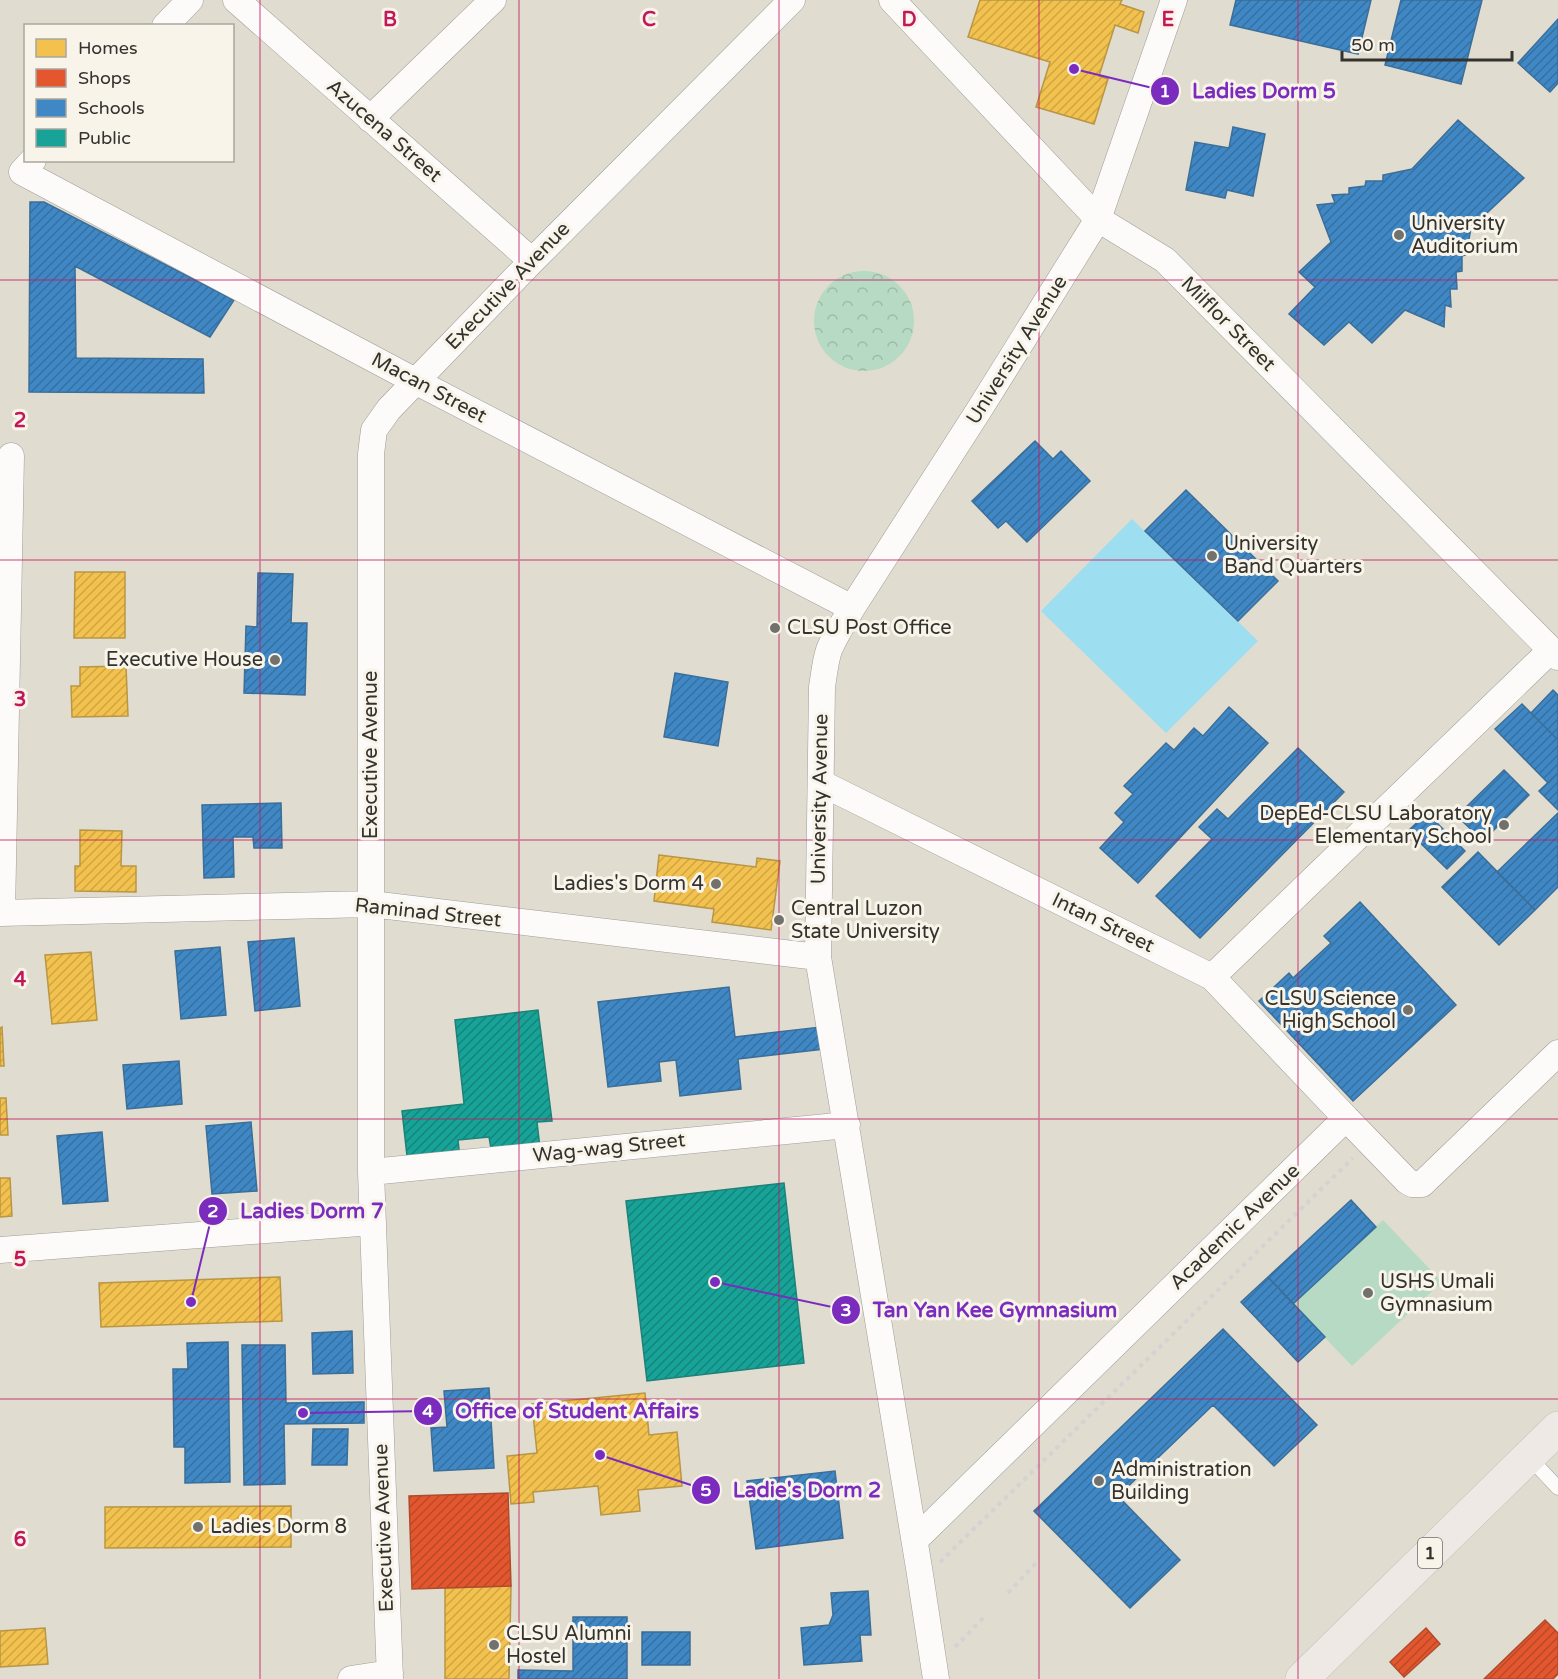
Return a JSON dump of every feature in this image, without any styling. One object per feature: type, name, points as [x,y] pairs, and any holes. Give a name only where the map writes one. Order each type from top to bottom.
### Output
[{"type":"highway","name":"1","points":[[1302,1679],[1558,1428]]},
{"type":"street","points":[[167,24],[190,0]]},
{"type":"street","name":"Azucena Street","points":[[236,0],[532,261]]},
{"type":"street","points":[[370,119],[494,0]]},
{"type":"street","name":"Executive Avenue","points":[[390,1676],[372,1172],[372,441],[374,430],[380,420],[415,381],[792,0]]},
{"type":"street","name":"Milflor Street","points":[[892,0],[1098,219],[1165,261],[1555,654]]},
{"type":"street","name":"University Avenue","points":[[936,1679],[818,957],[822,687],[829,651],[852,608],[1098,219],[1174,0]]},
{"type":"street","name":"Macan Street","points":[[31,162],[22,172],[415,381],[852,608]]},
{"type":"street","points":[[1,913],[11,456]]},
{"type":"street","points":[[1212,977],[1555,654]]},
{"type":"street","name":"Intan Street","points":[[821,783],[1212,977],[1346,1118]]},
{"type":"street","name":"Raminad Street","points":[[1,913],[371,904],[818,957]]},
{"type":"street","points":[[1346,1118],[1407,1181],[1412,1184],[1422,1184],[1558,1053]]},
{"type":"street","name":"Academic Avenue","points":[[915,1540],[1346,1118]]},
{"type":"street","name":"Wag-wag Street","points":[[372,1172],[847,1125]]},
{"type":"street","points":[[0,1250],[373,1222]]},
{"type":"street","points":[[351,1679],[390,1676]]},
{"type":"lane","points":[[1528,1457],[1558,1488]]},
{"type":"path","points":[[935,1567],[1370,1142]]},
{"type":"path","points":[[1008,1593],[1037,1562]]},
{"type":"path","points":[[950,1652],[986,1615]]},
{"type":"shaded area","name":"Central Luzon State University","points":[[0,0],[1558,0],[1558,1679],[0,1679]]},
{"type":"green space","points":[[864,271],[892,279],[906,293],[914,321],[906,349],[892,363],[864,371],[836,363],[822,349],[814,321],[822,293],[836,279]]},
{"type":"green space","name":"USHS Umali Gymnasium","points":[[1383,1220],[1442,1282],[1352,1366],[1293,1304]]},
{"type":"water","points":[[1132,519],[1258,641],[1166,733],[1041,611]]},
{"type":"building: Homes","points":[[980,0],[1122,0],[1120,4],[1144,12],[1138,33],[1115,25],[1099,76],[1108,79],[1094,124],[1036,107],[1050,62],[968,37]]},
{"type":"building: Homes","points":[[75,572],[125,572],[125,638],[74,638]]},
{"type":"building: Homes","points":[[126,666],[128,716],[72,717],[71,686],[80,686],[80,667]]},
{"type":"building: Homes","points":[[80,830],[122,831],[121,866],[136,866],[136,892],[75,891],[75,866],[80,866]]},
{"type":"building: Homes","name":"Ladies's Dorm 4","points":[[659,855],[756,867],[757,858],[780,861],[771,930],[712,922],[714,909],[654,901]]},
{"type":"building: Homes","points":[[91,952],[97,1020],[52,1024],[45,955]]},
{"type":"building: Homes","points":[[2,1027],[4,1066],[0,1066],[0,1028]]},
{"type":"building: Homes","points":[[0,1098],[6,1098],[8,1135],[0,1135]]},
{"type":"building: Homes","points":[[0,1178],[10,1178],[12,1216],[0,1217]]},
{"type":"building: Homes","points":[[280,1277],[282,1321],[101,1327],[99,1283]]},
{"type":"building: Homes","points":[[645,1393],[649,1435],[677,1432],[682,1486],[638,1490],[640,1511],[601,1515],[598,1486],[533,1492],[534,1502],[511,1504],[507,1456],[537,1453],[532,1404]]},
{"type":"building: Homes","name":"Ladies Dorm 8","points":[[291,1506],[291,1547],[105,1548],[105,1507]]},
{"type":"building: Homes","points":[[511,1586],[509,1679],[445,1679],[445,1588]]},
{"type":"building: Homes","points":[[45,1628],[48,1664],[0,1667],[0,1631]]},
{"type":"building: Shops","points":[[508,1493],[511,1586],[412,1589],[409,1496]]},
{"type":"building: Shops","points":[[1545,1620],[1558,1633],[1558,1674],[1553,1679],[1484,1679]]},
{"type":"building: Shops","points":[[1426,1628],[1440,1644],[1404,1677],[1390,1662]]},
{"type":"building: Schools","points":[[1236,0],[1371,0],[1358,54],[1230,25]]},
{"type":"building: Schools","points":[[1401,0],[1482,0],[1461,84],[1385,65]]},
{"type":"building: Schools","points":[[1558,19],[1558,83],[1550,92],[1518,63]]},
{"type":"building: Schools","name":"University Auditorium","points":[[1458,120],[1524,178],[1471,228],[1466,255],[1462,256],[1462,271],[1456,272],[1457,289],[1450,289],[1451,307],[1445,305],[1444,327],[1405,310],[1372,343],[1349,322],[1324,345],[1289,314],[1315,287],[1299,272],[1331,242],[1317,205],[1335,203],[1332,195],[1349,194],[1349,188],[1365,186],[1366,181],[1383,181],[1383,175],[1412,169]]},
{"type":"building: Schools","points":[[1233,127],[1265,134],[1253,196],[1227,190],[1225,198],[1186,190],[1195,142],[1229,148]]},
{"type":"building: Schools","points":[[30,202],[44,202],[234,300],[210,337],[75,266],[76,358],[203,359],[204,393],[29,392]]},
{"type":"building: Schools","points":[[1035,441],[1053,459],[1061,451],[1090,481],[1027,542],[1006,521],[998,528],[972,501]]},
{"type":"building: Schools","name":"University Band Quarters","points":[[1186,490],[1278,581],[1238,621],[1145,531]]},
{"type":"building: Schools","name":"Executive House","points":[[258,573],[293,574],[291,623],[307,623],[305,695],[244,693],[246,626],[257,627]]},
{"type":"building: Schools","points":[[675,673],[728,682],[718,746],[664,737]]},
{"type":"building: Schools","points":[[1553,690],[1558,695],[1558,740],[1531,713]]},
{"type":"building: Schools","points":[[1522,704],[1558,740],[1558,773],[1548,783],[1495,729]]},
{"type":"building: Schools","points":[[1229,707],[1268,743],[1138,883],[1100,848],[1124,822],[1115,813],[1133,794],[1124,786],[1166,743],[1174,750],[1194,728],[1203,736]]},
{"type":"building: Schools","points":[[1298,748],[1344,792],[1200,938],[1156,896],[1212,839],[1199,827],[1217,809],[1228,819]]},
{"type":"building: Schools","points":[[1504,770],[1529,795],[1483,841],[1457,816]]},
{"type":"building: Schools","points":[[1558,773],[1558,810],[1539,791]]},
{"type":"building: Schools","points":[[281,803],[282,848],[254,848],[253,837],[233,837],[234,877],[204,878],[202,805]]},
{"type":"building: Schools","points":[[1427,813],[1465,851],[1447,869],[1408,831]]},
{"type":"building: Schools","points":[[1558,813],[1558,887],[1535,910],[1497,872]]},
{"type":"building: Schools","points":[[1478,852],[1535,910],[1499,945],[1442,887]]},
{"type":"building: Schools","points":[[1360,902],[1456,1005],[1353,1101],[1259,1001],[1289,973],[1293,978],[1331,943],[1324,936]]},
{"type":"building: Schools","points":[[294,938],[300,1006],[255,1011],[248,942]]},
{"type":"building: Schools","points":[[220,947],[226,1015],[181,1019],[175,951]]},
{"type":"building: Schools","points":[[729,987],[735,1037],[821,1027],[824,1049],[738,1059],[741,1089],[680,1096],[676,1060],[659,1062],[661,1081],[608,1087],[598,1002]]},
{"type":"building: Schools","points":[[179,1061],[182,1104],[127,1109],[123,1065]]},
{"type":"building: Schools","points":[[251,1122],[257,1191],[212,1194],[206,1126]]},
{"type":"building: Schools","points":[[102,1132],[108,1201],[63,1204],[57,1136]]},
{"type":"building: Schools","points":[[1351,1200],[1376,1227],[1293,1304],[1268,1277]]},
{"type":"building: Schools","points":[[1268,1277],[1325,1337],[1298,1362],[1241,1302]]},
{"type":"building: Schools","name":"Administration Building","points":[[1223,1329],[1317,1425],[1274,1466],[1213,1405],[1118,1496],[1180,1560],[1130,1608],[1034,1511]]},
{"type":"building: Schools","points":[[352,1331],[353,1373],[313,1374],[312,1333]]},
{"type":"building: Schools","points":[[228,1342],[230,1482],[185,1483],[185,1447],[174,1447],[173,1369],[188,1369],[187,1343]]},
{"type":"building: Schools","points":[[242,1345],[285,1345],[286,1403],[364,1402],[364,1423],[284,1424],[285,1484],[244,1485]]},
{"type":"building: Schools","points":[[489,1388],[494,1468],[434,1471],[431,1428],[447,1427],[444,1391]]},
{"type":"building: Schools","points":[[313,1429],[348,1429],[347,1465],[312,1465]]},
{"type":"building: Schools","points":[[835,1471],[843,1538],[756,1549],[747,1481]]},
{"type":"building: Schools","points":[[868,1591],[871,1635],[860,1635],[862,1661],[804,1665],[801,1628],[829,1625],[833,1615],[831,1593]]},
{"type":"building: Schools","points":[[573,1617],[627,1617],[627,1679],[518,1679],[518,1670],[573,1671]]},
{"type":"building: Schools","points":[[642,1632],[690,1632],[690,1665],[642,1665]]},
{"type":"building: Public","points":[[538,1010],[552,1121],[537,1122],[540,1148],[492,1154],[489,1137],[458,1140],[460,1159],[408,1165],[402,1111],[464,1104],[455,1020]]},
{"type":"building: Public","points":[[784,1183],[804,1363],[647,1381],[626,1201]]},
{"type":"place","name":"Ladies Dorm 5","points":[[1074,69]]},
{"type":"place","name":"University Auditorium","points":[[1399,235]]},
{"type":"place","name":"University Band Quarters","points":[[1212,556]]},
{"type":"place","name":"CLSU Post Office","points":[[775,628]]},
{"type":"place","name":"Executive House","points":[[275,660]]},
{"type":"place","name":"DepEd-CLSU Laboratory Elementary School","points":[[1504,825]]},
{"type":"place","name":"Ladies's Dorm 4","points":[[716,884]]},
{"type":"place","name":"Central Luzon State University","points":[[779,920]]},
{"type":"place","name":"CLSU Science High School","points":[[1408,1010]]},
{"type":"place","name":"Tan Yan Kee Gymnasium","points":[[715,1282]]},
{"type":"place","name":"USHS Umali Gymnasium","points":[[1368,1293]]},
{"type":"place","name":"Ladies Dorm 7","points":[[191,1302]]},
{"type":"place","name":"Office of Student Affairs","points":[[303,1413]]},
{"type":"place","name":"Ladie's Dorm 2","points":[[600,1455]]},
{"type":"place","name":"Administration Building","points":[[1099,1481]]},
{"type":"place","name":"Ladies Dorm 8","points":[[198,1527]]},
{"type":"place","name":"CLSU Alumni Hostel","points":[[494,1645]]}]
